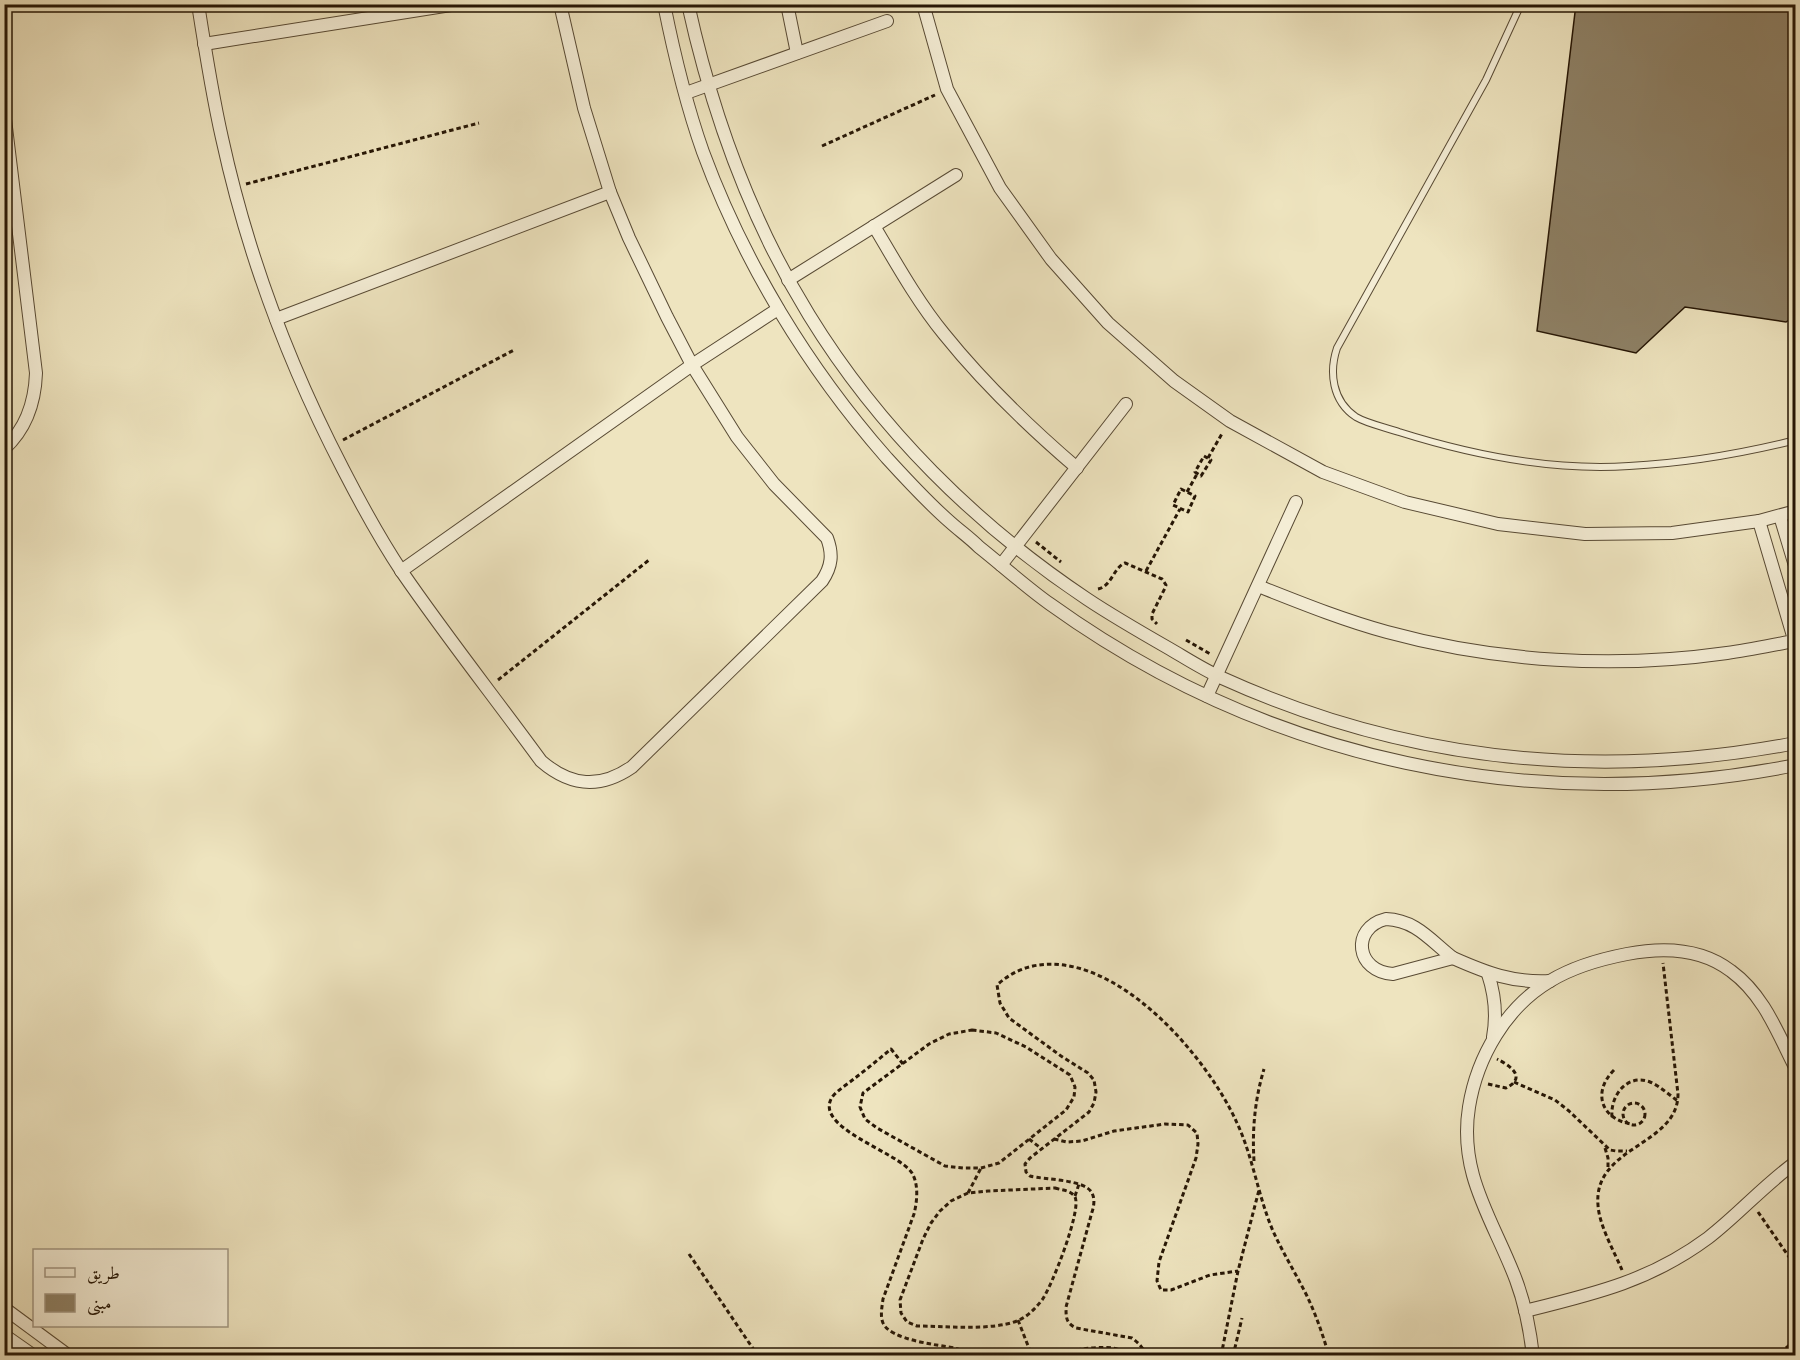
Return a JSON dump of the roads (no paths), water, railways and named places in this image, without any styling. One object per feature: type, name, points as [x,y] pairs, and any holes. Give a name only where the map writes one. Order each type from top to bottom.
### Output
[{"type":"street","points":[[198,4],[222,140],[250,243],[276,319],[331,446],[401,571],[541,761],[564,777],[578,782],[593,782],[607,780],[632,767],[822,581],[829,572],[832,560],[827,538],[792,504],[756,462],[720,411],[692,365],[647,278],[610,192],[584,108],[560,4]]},
{"type":"street","points":[[204,44],[457,4]]},
{"type":"street","points":[[664,4],[672,43],[702,150],[750,258],[778,309],[835,394],[878,447],[940,513],[1049,603],[1152,669],[1207,696],[1304,735],[1403,763],[1504,779],[1556,784],[1607,785],[1659,784],[1710,779],[1796,765]]},
{"type":"street","points":[[688,4],[708,85],[743,184],[788,280],[831,349],[880,415],[934,475],[1015,547],[1063,583],[1113,616],[1217,676],[1292,706],[1358,728],[1427,744],[1506,757],[1606,762],[1707,757],[1796,743]]},
{"type":"street","points":[[787,4],[797,53]]},
{"type":"street","points":[[923,4],[947,89],[1000,188],[1051,259],[1108,323],[1174,381],[1230,421],[1323,472],[1405,502],[1498,524],[1585,534],[1672,533],[1758,520],[1791,510],[1796,569]]},
{"type":"street","points":[[686,93],[887,21]]},
{"type":"street","points":[[4,111],[36,374],[35,389],[27,419],[19,432],[4,448]]},
{"type":"street","points":[[788,280],[956,175]]},
{"type":"street","points":[[276,319],[610,192]]},
{"type":"street","points":[[874,226],[907,281],[950,341],[984,381],[1029,426],[1077,468]]},
{"type":"street","points":[[401,571],[692,365],[778,309]]},
{"type":"street","points":[[1001,565],[1126,404]]},
{"type":"street","points":[[1207,696],[1296,502]]},
{"type":"street","points":[[1258,586],[1322,612],[1387,632],[1454,647],[1522,657],[1590,661],[1658,660],[1795,643],[1758,520]]},
{"type":"street","points":[[1453,958],[1402,972],[1383,973],[1373,969],[1366,962],[1362,944],[1369,927],[1376,922],[1386,919],[1396,920],[1414,926],[1453,958],[1488,974],[1518,981],[1550,981]]},
{"type":"street","points":[[1533,1356],[1526,1311],[1517,1282],[1480,1199],[1471,1170],[1467,1139],[1469,1109],[1475,1079],[1485,1054],[1514,1012],[1527,998],[1550,981],[1578,968],[1609,957],[1661,949],[1685,951],[1709,958],[1730,970],[1749,987],[1764,1007],[1796,1069]]},
{"type":"street","points":[[1488,974],[1495,1007],[1492,1042]]},
{"type":"street","points":[[1526,1311],[1603,1292],[1628,1283],[1683,1255],[1708,1238],[1770,1182],[1796,1162]]},
{"type":"street","points":[[4,1308],[69,1356]]},
{"type":"street","points":[[4,1335],[34,1356]]},
{"type":"lane","points":[[1521,4],[1486,80],[1337,348],[1332,362],[1332,378],[1340,400],[1356,417],[1432,443],[1496,457],[1561,465],[1626,466],[1691,461],[1796,440]]}]
